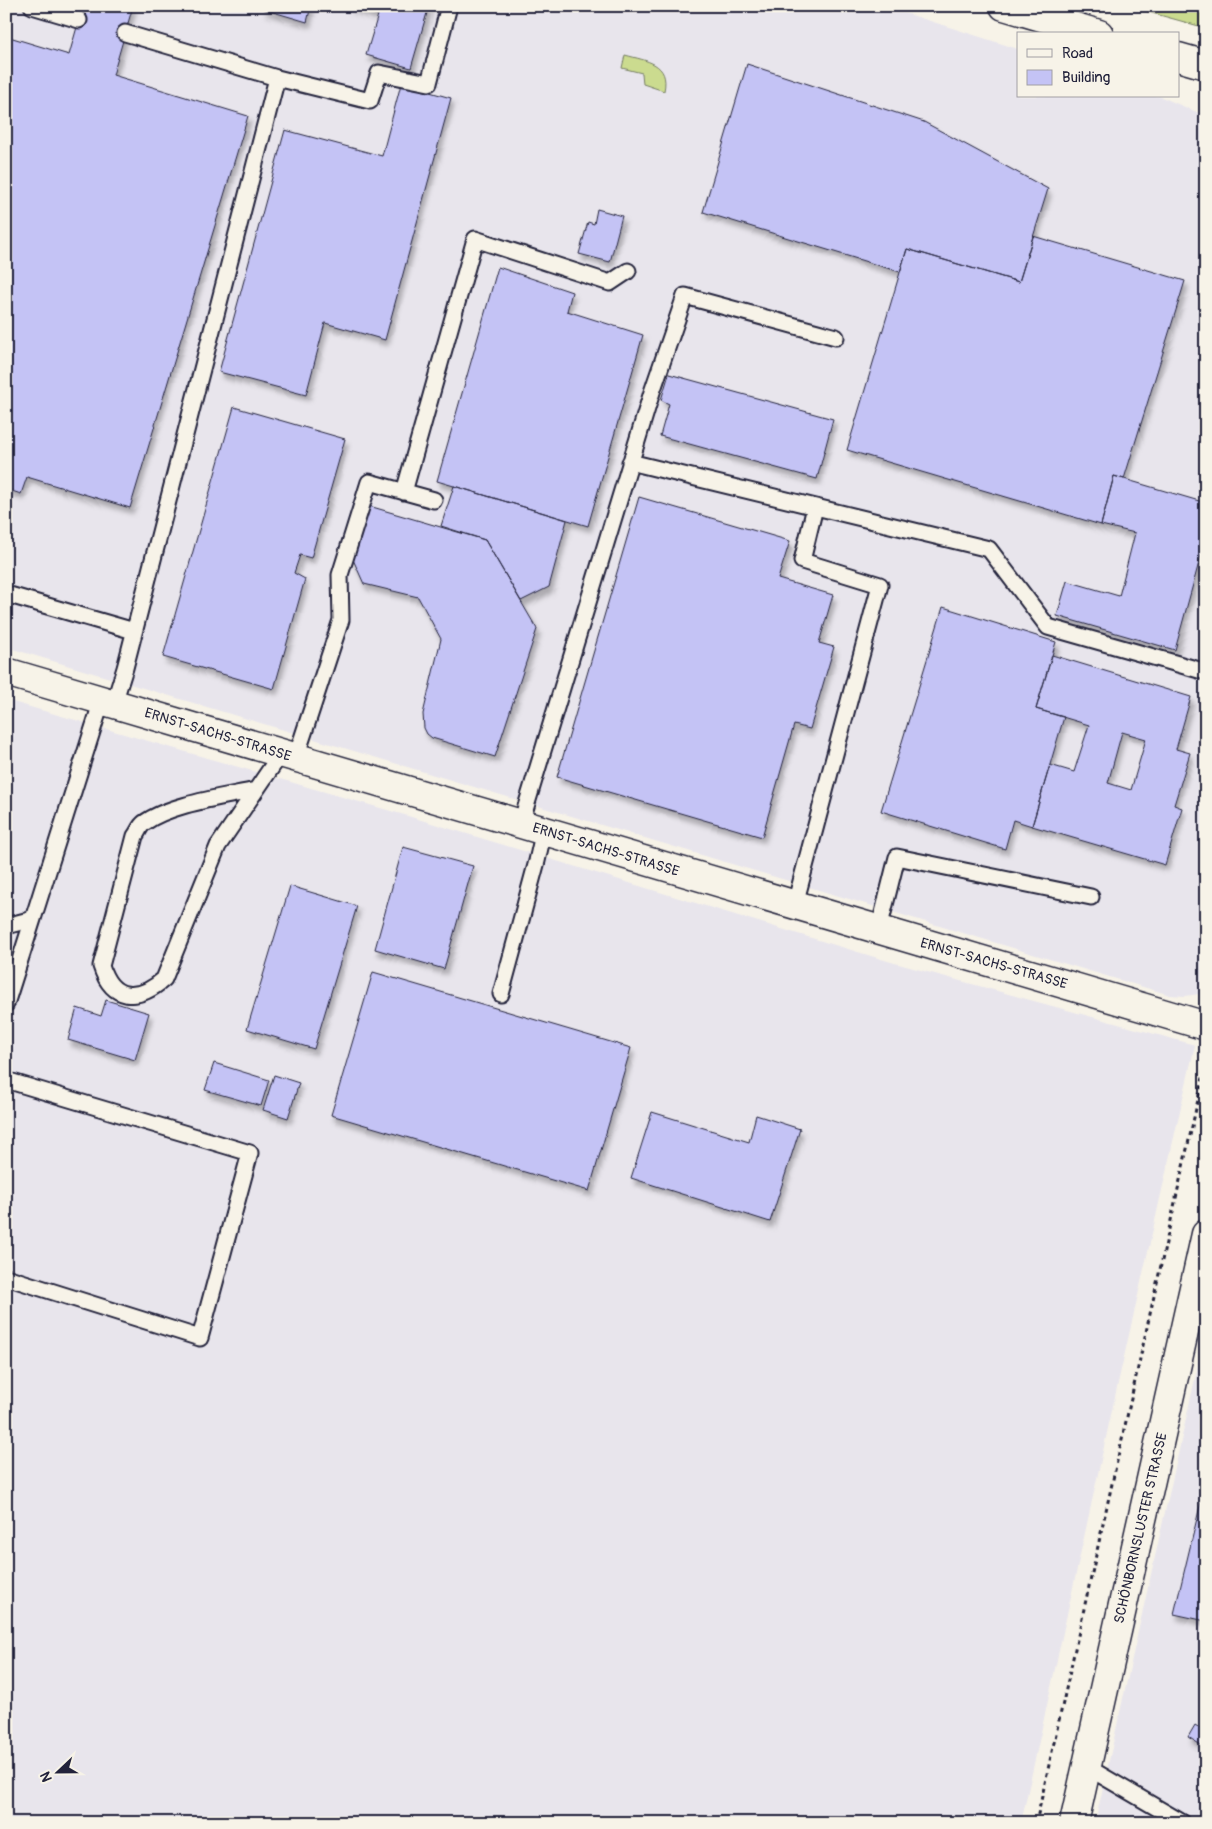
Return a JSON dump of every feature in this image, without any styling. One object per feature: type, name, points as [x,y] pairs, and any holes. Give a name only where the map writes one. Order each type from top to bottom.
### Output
[{"type":"street","points":[[1004,6],[1092,32]]},
{"type":"street","points":[[1180,58],[1206,65]]},
{"type":"street","name":"ERNST-SACHS-STRASSE","points":[[6,672],[1206,1026]]},
{"type":"street","name":"SCHÖNBORNSLUSTER STRASSE","points":[[1074,1823],[1206,1234]]},
{"type":"lane","points":[[32,6],[79,20]]},
{"type":"lane","points":[[125,34],[277,78],[370,101],[378,73],[429,83],[448,6]]},
{"type":"lane","points":[[6,1004],[33,919],[134,631],[277,78]]},
{"type":"lane","points":[[404,492],[475,239],[610,283],[628,271]]},
{"type":"lane","points":[[501,994],[537,861],[532,827],[630,462],[685,296],[836,337]]},
{"type":"lane","points":[[630,462],[989,549],[1048,627],[1206,672]]},
{"type":"lane","points":[[256,790],[193,804],[159,814],[143,824],[135,836],[101,966],[106,979],[116,991],[125,995],[138,993],[154,988],[164,979],[218,846],[256,790],[289,755],[341,620],[340,575],[370,482],[434,500]]},
{"type":"lane","points":[[794,904],[880,585],[802,561],[815,507]]},
{"type":"lane","points":[[6,594],[134,631]]},
{"type":"lane","points":[[879,929],[897,857],[1091,897]]},
{"type":"lane","points":[[6,926],[33,919]]},
{"type":"lane","points":[[6,1080],[250,1153],[200,1338],[6,1277]]},
{"type":"lane","points":[[1087,1767],[1182,1823]]},
{"type":"path","points":[[1036,1823],[1206,1064]]},
{"type":"shaded area","points":[[6,6],[883,6],[1017,49],[1017,98],[1164,98],[1206,116],[1206,993],[1185,996],[1170,995],[6,647]]},
{"type":"shaded area","points":[[6,700],[408,816],[891,962],[1195,1045],[1021,1823],[6,1823]]},
{"type":"shaded area","points":[[1206,1330],[1206,1823],[1095,1823]]},
{"type":"green space","points":[[1127,6],[1206,6],[1206,28]]},
{"type":"green space","points":[[625,55],[649,62],[660,69],[664,74],[664,91],[643,84],[642,73],[622,68]]},
{"type":"building","points":[[83,6],[133,6],[113,75],[248,116],[130,508],[27,477],[21,494],[6,489],[6,36],[69,55]]},
{"type":"building","points":[[264,6],[311,6],[307,22],[263,9]]},
{"type":"building","points":[[347,6],[429,6],[411,68],[366,55],[378,15]]},
{"type":"building","points":[[747,64],[924,122],[1048,189],[1019,282],[907,249],[900,272],[703,212]]},
{"type":"building","points":[[401,84],[451,98],[385,340],[325,323],[306,395],[219,372],[285,130],[382,156]]},
{"type":"building","points":[[597,209],[622,216],[610,262],[579,254],[588,222],[594,224]]},
{"type":"building","points":[[1033,236],[1185,281],[1124,479],[1114,476],[1101,525],[847,450],[907,249],[1019,282]]},
{"type":"building","points":[[498,267],[572,292],[567,311],[643,335],[588,526],[437,481]]},
{"type":"building","points":[[669,374],[833,419],[817,479],[660,436],[669,404],[661,400]]},
{"type":"building","points":[[234,407],[345,439],[311,558],[300,555],[294,573],[305,579],[274,689],[163,657]]},
{"type":"building","points":[[1114,476],[1206,503],[1206,537],[1175,650],[1057,616],[1067,581],[1119,596],[1135,533],[1101,525]]},
{"type":"building","points":[[454,486],[567,520],[549,587],[521,601],[485,540],[441,526]]},
{"type":"building","points":[[639,497],[790,541],[778,579],[833,595],[819,643],[834,647],[810,729],[794,725],[762,837],[557,777]]},
{"type":"building","points":[[369,506],[485,540],[537,629],[495,757],[432,738],[427,734],[424,728],[423,714],[441,639],[418,597],[364,584],[351,555]]},
{"type":"building","points":[[943,607],[1056,642],[1036,709],[1064,717],[1032,826],[1013,820],[1005,849],[881,811]]},
{"type":"building","points":[[1052,655],[1191,697],[1176,749],[1190,753],[1174,805],[1182,808],[1165,865],[1032,826],[1050,765],[1074,772],[1089,725],[1036,709]],"holes":[[[1122,732],[1146,739],[1131,790],[1108,783]]]},
{"type":"building","points":[[403,847],[473,866],[444,969],[375,949]]},
{"type":"building","points":[[290,886],[357,906],[314,1049],[247,1029]]},
{"type":"building","points":[[373,972],[631,1048],[589,1191],[331,1115]]},
{"type":"building","points":[[106,1000],[149,1013],[135,1060],[68,1040],[77,1008],[101,1016]]},
{"type":"building","points":[[214,1063],[269,1080],[261,1106],[205,1090]]},
{"type":"building","points":[[274,1075],[299,1083],[288,1118],[263,1110]]},
{"type":"building","points":[[652,1112],[749,1142],[756,1115],[800,1129],[770,1222],[631,1178]]},
{"type":"building","points":[[1206,1481],[1206,1621],[1174,1614]]},
{"type":"building","points":[[1195,1725],[1206,1732],[1206,1748],[1188,1737]]}]
